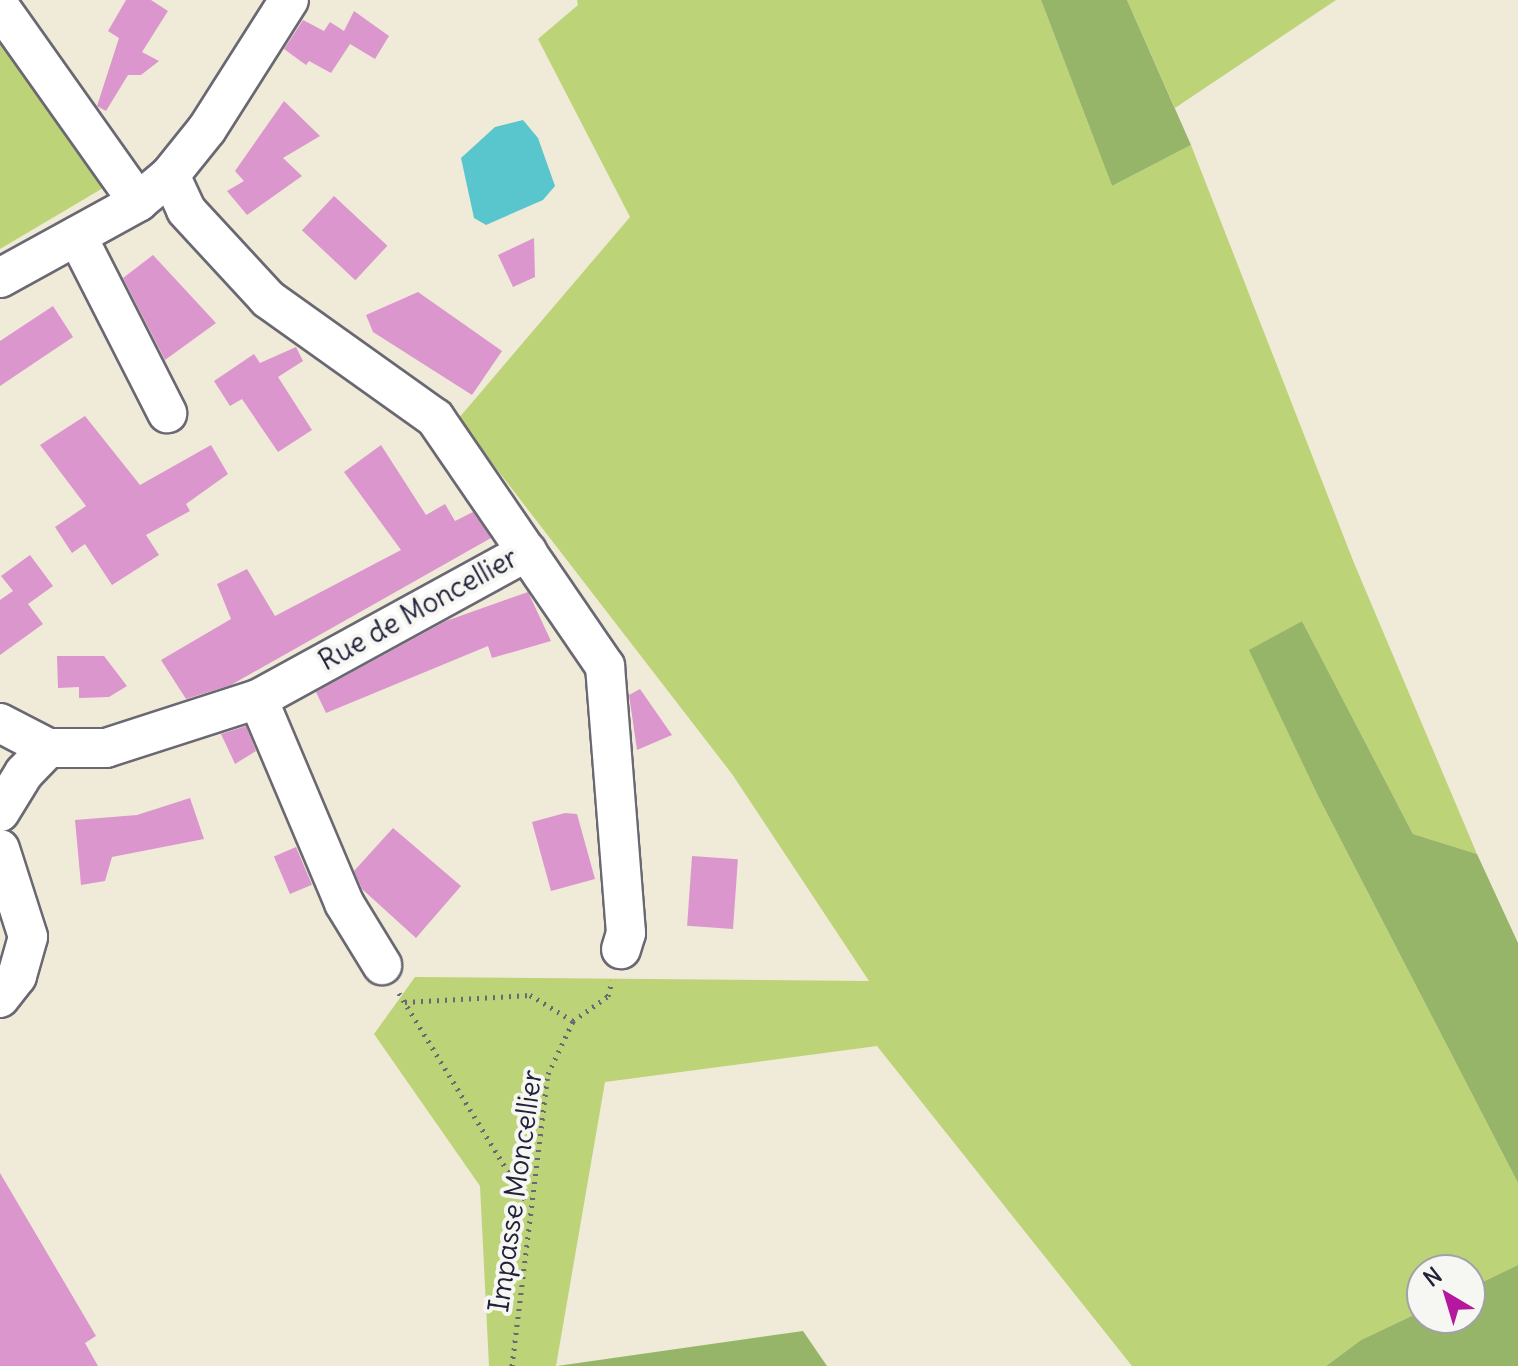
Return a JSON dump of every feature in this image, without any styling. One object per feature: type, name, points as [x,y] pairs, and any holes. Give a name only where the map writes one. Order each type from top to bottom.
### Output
[{"type":"street","points":[[0,278],[138,202],[170,175],[207,129],[289,0]]},
{"type":"street","points":[[0,7],[138,202]]},
{"type":"street","name":"Rue de Moncellier","points":[[2,732],[48,748],[106,748],[258,699],[527,552],[435,418],[268,299],[186,210],[170,175]]},
{"type":"street","points":[[77,236],[167,413]]},
{"type":"street","points":[[527,552],[605,666],[626,933],[621,949]]},
{"type":"street","points":[[258,699],[344,903],[382,965]]},
{"type":"street","points":[[0,812],[24,773],[48,748]]},
{"type":"street","points":[[0,849],[28,937],[17,976],[0,998]]},
{"type":"path","name":"Impasse Moncellier","points":[[512,1366],[528,1205],[548,1074],[573,1021],[608,996],[621,949]]},
{"type":"path","points":[[382,965],[528,1205]]},
{"type":"path","points":[[405,1002],[530,995],[573,1021]]},
{"type":"green space","points":[[577,0],[1041,0],[1112,186],[1191,145],[1354,563],[1477,854],[1413,834],[1302,621],[1250,650],[1318,796],[1518,1183],[1518,1265],[1486,1280],[1486,1254],[1406,1254],[1406,1319],[1361,1340],[1326,1366],[1132,1366],[877,1046],[605,1082],[556,1366],[489,1366],[480,1186],[374,1034],[415,977],[869,981],[732,774],[458,419],[630,217],[538,39],[578,5]]},
{"type":"green space","points":[[1041,0],[1127,0],[1191,145],[1112,186]]},
{"type":"green space","points":[[1127,0],[1336,0],[1175,108]]},
{"type":"green space","points":[[0,40],[103,188],[0,249]]},
{"type":"green space","points":[[1302,621],[1413,834],[1477,854],[1518,943],[1518,1183],[1318,796],[1249,650]]},
{"type":"green space","points":[[1518,1265],[1518,1366],[1326,1366],[1361,1340],[1406,1319],[1406,1334],[1486,1334],[1486,1280]]},
{"type":"green space","points":[[803,1331],[827,1366],[557,1366]]},
{"type":"water","points":[[523,120],[538,138],[555,186],[543,200],[486,225],[474,218],[461,158],[495,127]]},
{"type":"building","points":[[126,0],[151,0],[168,11],[142,52],[159,61],[141,75],[128,75],[106,111],[97,106],[119,38],[108,31]]},
{"type":"building","points":[[354,11],[389,36],[375,59],[350,44],[331,73],[309,61],[306,65],[284,49],[303,20],[324,31],[330,22],[344,31]]},
{"type":"building","points":[[284,101],[320,136],[283,158],[302,176],[247,215],[227,191],[244,181],[235,171]]},
{"type":"building","points":[[334,196],[387,246],[355,280],[302,230]]},
{"type":"building","points":[[534,238],[535,277],[513,287],[498,255]]},
{"type":"building","points":[[153,255],[216,323],[165,360],[123,278]]},
{"type":"building","points":[[418,292],[502,351],[472,395],[373,332],[366,315]]},
{"type":"building","points":[[53,306],[73,337],[0,386],[0,341]]},
{"type":"building","points":[[296,347],[303,361],[278,377],[312,430],[278,452],[242,399],[230,406],[214,381],[254,354],[260,363]]},
{"type":"building","points":[[85,416],[140,485],[211,445],[228,474],[186,504],[190,511],[146,535],[159,555],[112,585],[85,544],[72,553],[55,527],[86,506],[40,445]]},
{"type":"building","points":[[381,445],[426,515],[445,504],[455,521],[473,512],[491,538],[231,685],[186,699],[161,660],[231,619],[217,584],[247,569],[275,616],[401,550],[344,472]]},
{"type":"building","points":[[30,555],[53,586],[28,604],[43,624],[0,655],[0,600],[13,591],[1,576]]},
{"type":"building","points":[[528,592],[551,641],[492,658],[488,646],[326,713],[316,692],[446,621]]},
{"type":"building","points":[[57,656],[104,656],[127,686],[109,697],[79,698],[79,687],[58,688]]},
{"type":"building","points":[[640,689],[672,735],[637,750],[629,695]]},
{"type":"building","points":[[246,726],[256,751],[235,764],[221,734]]},
{"type":"building","points":[[190,798],[204,839],[112,857],[105,881],[81,885],[75,820],[137,815]]},
{"type":"building","points":[[565,813],[577,814],[595,879],[551,891],[532,822]]},
{"type":"building","points":[[393,828],[461,886],[416,938],[362,889],[354,871]]},
{"type":"building","points":[[296,847],[312,885],[290,894],[274,856]]},
{"type":"building","points":[[692,856],[738,859],[733,929],[687,926]]},
{"type":"building","points":[[0,1173],[96,1336],[85,1343],[98,1366],[0,1366]]}]
